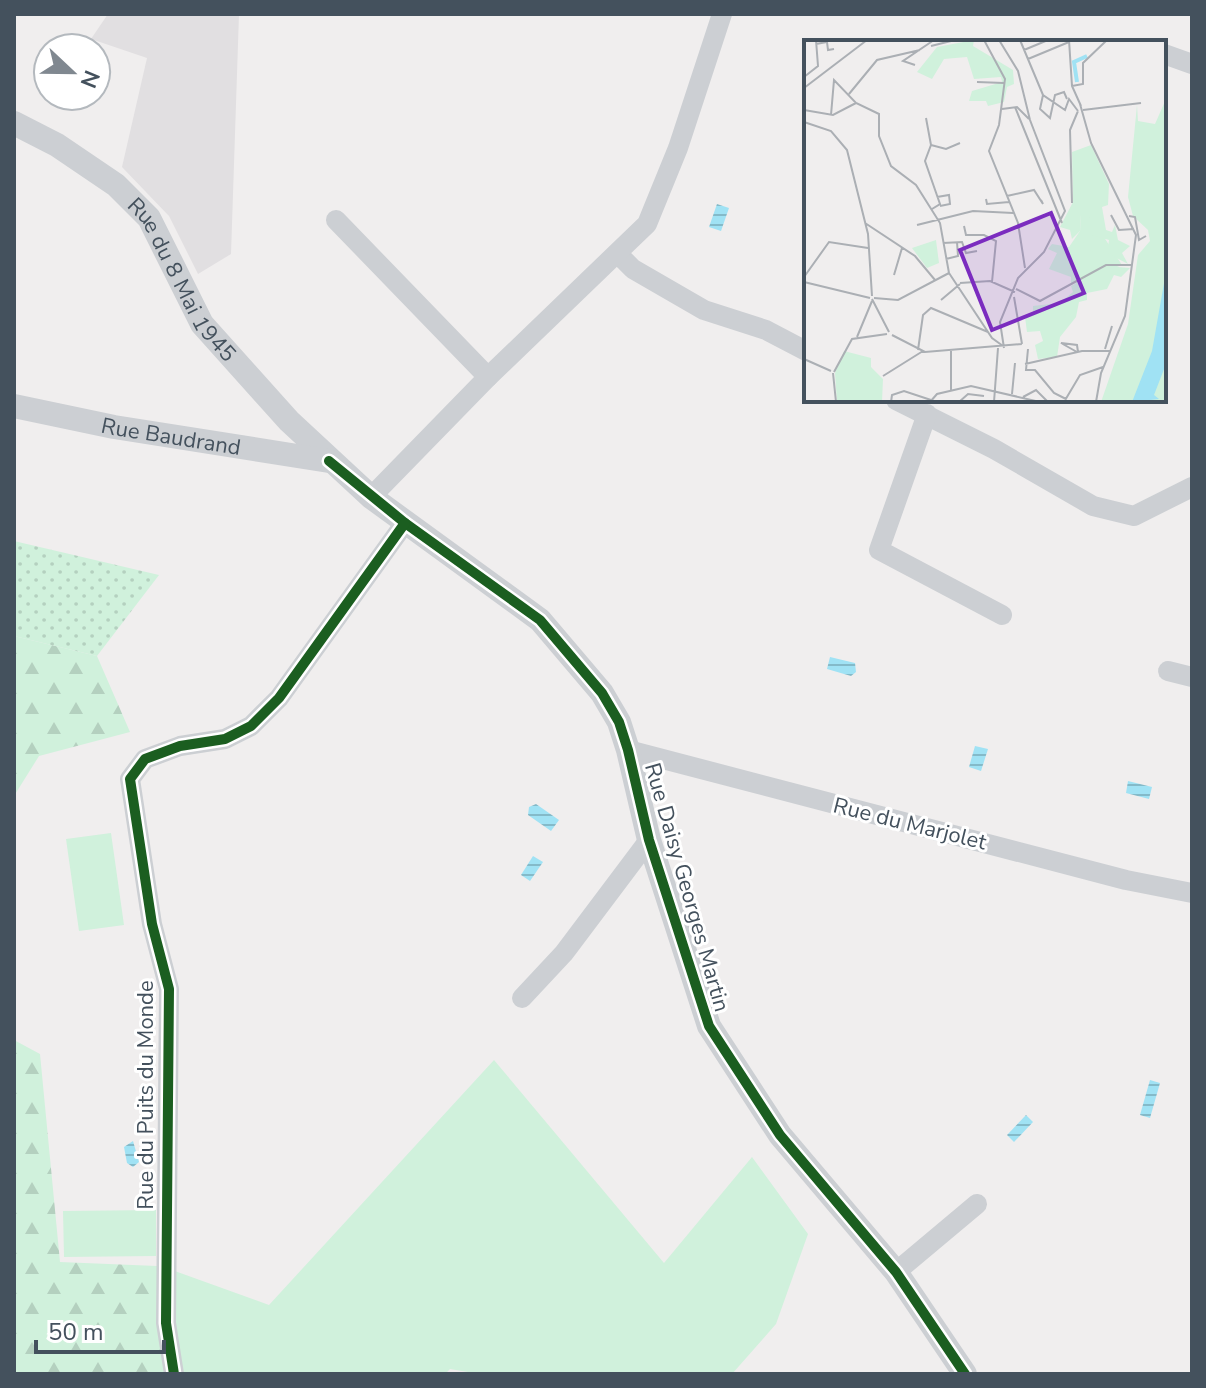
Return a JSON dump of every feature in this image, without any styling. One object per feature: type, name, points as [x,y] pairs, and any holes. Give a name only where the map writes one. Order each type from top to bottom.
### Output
[{"type":"street","points":[[371,497],[488,377],[647,224],[678,148],[722,14]]},
{"type":"street","points":[[1166,55],[1192,64]]},
{"type":"street","name":"Rue du 8 Mai 1945","points":[[14,123],[57,145],[116,185],[149,218],[202,324],[329,461]]},
{"type":"street","points":[[336,220],[488,377]]},
{"type":"street","points":[[618,254],[633,269],[704,310],[766,330],[804,350]]},
{"type":"street","points":[[900,402],[1093,506],[1134,516],[1192,487]]},
{"type":"street","name":"Rue Baudrand","points":[[14,406],[260,452],[329,461]]},
{"type":"street","points":[[927,414],[879,550],[1002,615]]},
{"type":"street","points":[[260,452],[289,421]]},
{"type":"street","name":"Rue Daisy Georges Martin","points":[[329,461],[405,523],[540,620],[602,693],[619,722],[628,750],[649,840],[709,1026],[780,1135],[896,1272],[965,1374]]},
{"type":"street","name":"Rue du Puits du Monde","points":[[174,1374],[166,1309],[169,989],[152,924],[130,779],[145,759],[180,746],[225,739],[251,726],[279,698],[405,523]]},
{"type":"street","points":[[1168,671],[1192,677]]},
{"type":"street","name":"Rue du Marjolet","points":[[628,750],[1126,880],[1192,893]]},
{"type":"street","name":"Rue Daisy Georges Martin","points":[[522,998],[564,953],[649,840]]},
{"type":"street","points":[[896,1272],[977,1204]]},
{"type":"shaded area","points":[[108,14],[239,14],[231,254],[198,274],[169,216],[122,167],[147,58],[112,46],[112,32],[96,32]]},
{"type":"green space","points":[[14,541],[159,575],[97,656],[14,636]]},
{"type":"green space","points":[[14,636],[97,656],[130,732],[39,756],[14,796]]},
{"type":"green space","points":[[111,833],[124,925],[79,931],[66,839]]},
{"type":"green space","points":[[14,1040],[40,1054],[60,1262],[157,1266],[167,1374],[14,1374]]},
{"type":"green space","points":[[494,1060],[664,1263],[752,1157],[808,1234],[776,1324],[732,1374],[480,1374],[450,1369],[445,1374],[179,1374],[172,1270],[269,1305]]},
{"type":"green space","points":[[156,1210],[156,1256],[64,1257],[63,1211]]},
{"type":"water","points":[[717,204],[729,208],[721,231],[709,227]]},
{"type":"water","points":[[830,657],[855,663],[856,672],[851,676],[827,669]]},
{"type":"water","points":[[975,746],[988,749],[981,771],[969,767]]},
{"type":"water","points":[[1128,781],[1152,787],[1149,799],[1126,793]]},
{"type":"water","points":[[536,804],[559,820],[551,831],[528,815],[529,807]]},
{"type":"water","points":[[533,856],[543,862],[530,881],[521,875]]},
{"type":"water","points":[[1150,1080],[1160,1083],[1150,1118],[1140,1115]]},
{"type":"water","points":[[1026,1115],[1033,1122],[1014,1142],[1007,1135]]},
{"type":"water","points":[[133,1141],[139,1162],[133,1167],[127,1163],[124,1147]]},
{"type":"cycle path","points":[[329,461],[405,523],[540,620],[602,693],[619,722],[628,750],[649,840],[709,1026],[780,1135],[896,1272],[965,1374]]},
{"type":"cycle path","points":[[174,1374],[166,1323],[169,989],[152,924],[130,779],[145,759],[180,746],[225,739],[251,726],[279,698],[405,523]]}]
